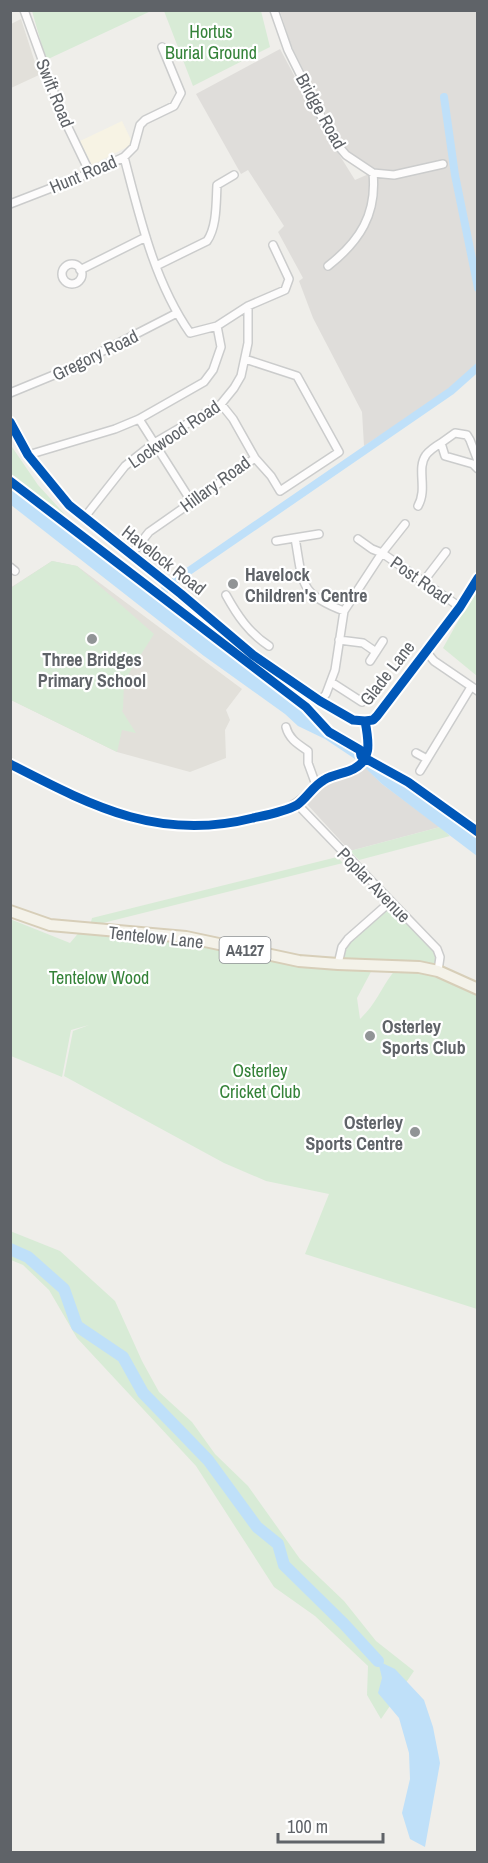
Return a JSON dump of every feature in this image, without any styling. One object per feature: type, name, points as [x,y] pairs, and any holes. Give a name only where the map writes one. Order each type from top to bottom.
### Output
[{"type":"main road","name":"Tentelow Lane","points":[[10,911],[26,918],[65,928],[186,937],[299,961],[419,967],[438,971],[477,989]]},
{"type":"street","name":"Swift Road","points":[[24,10],[63,117],[90,173]]},
{"type":"street","name":"Bridge Road","points":[[274,10],[284,42],[336,143],[346,155],[373,173]]},
{"type":"street","name":"Hunt Road","points":[[10,204],[90,173],[124,157],[134,147],[140,125],[145,120],[174,106],[181,93],[162,47]]},
{"type":"street","points":[[124,157],[156,266],[177,313],[190,333],[217,326],[248,306],[288,287],[288,275],[273,245]]},
{"type":"street","points":[[328,266],[353,243],[366,224],[375,192],[373,173],[394,175],[440,165]]},
{"type":"street","points":[[156,266],[207,241],[214,219],[217,185],[234,175]]},
{"type":"street","points":[[80,270],[146,237]]},
{"type":"street","name":"Lockwood Road","points":[[84,518],[117,474],[154,443],[221,404],[241,376],[248,343],[248,306]]},
{"type":"street","name":"Gregory Road","points":[[10,393],[66,370],[177,313]]},
{"type":"street","points":[[28,455],[115,429],[140,419],[204,382],[213,370],[221,347],[217,326]]},
{"type":"street","points":[[245,359],[297,375],[338,450],[280,491],[271,476],[255,459]]},
{"type":"street","name":"Hillary Road","points":[[131,555],[149,532],[255,459],[233,419],[221,404]]},
{"type":"street","points":[[140,419],[191,501]]},
{"type":"street","name":"Havelock Road","points":[[10,422],[28,455],[48,482],[84,518],[160,576],[253,655],[320,701]]},
{"type":"street","points":[[418,506],[424,495],[422,469],[428,454],[441,442],[455,433],[467,435],[477,461]]},
{"type":"street","points":[[441,442],[445,456]]},
{"type":"street","points":[[428,454],[435,453],[473,464],[477,469]]},
{"type":"street","points":[[320,701],[335,670],[344,611],[382,553],[405,524]]},
{"type":"street","points":[[276,541],[319,534]]},
{"type":"street","points":[[295,538],[302,580],[307,590],[325,604],[344,611]]},
{"type":"street","name":"Post Road","points":[[358,539],[423,582],[463,601]]},
{"type":"street","points":[[423,582],[446,552]]},
{"type":"street","name":"Glade Lane","points":[[320,701],[353,720],[373,720],[463,601],[477,578]]},
{"type":"street","points":[[226,595],[251,632],[266,644],[253,655]]},
{"type":"street","points":[[339,640],[363,643],[376,652]]},
{"type":"street","points":[[370,661],[383,641]]},
{"type":"street","points":[[420,771],[474,689],[434,661],[425,650]]},
{"type":"street","points":[[331,682],[362,702]]},
{"type":"street","points":[[286,727],[294,741],[308,751],[308,763],[316,785]]},
{"type":"street","points":[[357,767],[368,756],[369,743]]},
{"type":"street","points":[[416,753],[427,759]]},
{"type":"street","points":[[10,764],[84,802],[168,825],[198,827],[220,825],[279,812],[297,804],[309,792]]},
{"type":"street","name":"Poplar Avenue","points":[[297,804],[437,949],[440,957],[438,971]]},
{"type":"street","points":[[338,964],[342,947],[348,939],[390,902]]},
{"type":"shaded area","points":[[280,11],[477,11],[477,371],[467,375],[447,392],[364,446],[362,412],[313,318],[299,281],[303,278],[278,232],[284,226],[248,170],[241,174],[196,94],[280,49],[320,124],[355,180],[371,173],[341,144],[291,45]]},
{"type":"shaded area","points":[[21,19],[39,75],[11,88],[11,24]]},
{"type":"shaded area","points":[[122,121],[133,144],[92,165],[80,141]]},
{"type":"shaded area","name":"Three Bridges Primary School","points":[[52,561],[77,566],[242,689],[226,710],[230,720],[225,730],[226,758],[190,772],[117,752],[11,700],[10,588]]},
{"type":"shaded area","points":[[364,766],[382,784],[440,827],[350,851],[305,802],[329,781]]},
{"type":"green space","points":[[32,10],[151,11],[46,60]]},
{"type":"green space","name":"Hortus Burial Ground","points":[[164,11],[261,11],[270,47],[193,86]]},
{"type":"green space","points":[[10,444],[38,485],[70,520],[66,524],[11,479]]},
{"type":"green space","points":[[52,561],[77,566],[154,634],[124,681],[122,711],[136,733],[122,730],[117,752],[11,700],[11,588]]},
{"type":"green space","points":[[477,587],[477,676],[443,648]]},
{"type":"green space","points":[[440,827],[450,836],[359,860],[350,851]]},
{"type":"green space","points":[[337,857],[343,863],[99,924],[91,922],[92,918]]},
{"type":"green space","points":[[390,902],[437,949],[438,971],[338,964],[342,947]]},
{"type":"green space","points":[[10,919],[70,943],[81,930],[133,933],[302,965],[373,968],[357,998],[360,1019],[392,974],[399,969],[409,967],[434,973],[477,993],[477,1309],[305,1254],[329,1194],[266,1181],[224,1163],[64,1076],[73,1031],[89,1025],[71,1030],[62,1077],[11,1056]]},
{"type":"green space","points":[[10,1231],[60,1251],[115,1301],[142,1361],[159,1392],[192,1422],[215,1454],[248,1486],[300,1559],[344,1601],[376,1641],[414,1671],[381,1719],[367,1695],[368,1666],[315,1616],[274,1587],[196,1466],[77,1338],[49,1290],[23,1265],[11,1260]]},
{"type":"water","points":[[10,484],[305,711],[328,735],[367,762],[398,777],[477,835],[477,856],[382,784],[358,761],[325,739],[298,726],[285,714],[204,656],[11,505]]},
{"type":"water","points":[[378,1661],[395,1669],[424,1700],[433,1727],[440,1763],[425,1847],[410,1839],[402,1813],[410,1779],[409,1753],[399,1718],[378,1693],[382,1678]]},
{"type":"waterway","points":[[444,97],[455,175],[478,288]]},
{"type":"waterway","points":[[152,602],[173,582],[451,391],[478,367]]},
{"type":"waterway","points":[[10,1249],[28,1257],[64,1289],[77,1326],[123,1357],[143,1393],[208,1460],[257,1527],[278,1544],[284,1565],[378,1661]]},
{"type":"cycle path","points":[[10,422],[28,455],[69,505],[253,655],[320,701],[353,720],[373,720],[377,716],[460,607],[478,578]]},
{"type":"cycle path","points":[[10,481],[306,707],[329,732],[360,750],[361,756],[408,782],[478,832]]},
{"type":"cycle path","points":[[10,764],[69,794],[127,816],[156,823],[187,826],[219,824],[270,814],[297,805],[324,780],[357,767],[366,757],[368,736],[365,721]]},
{"type":"place","name":"Havelock Children's Centre","points":[[233,584]]},
{"type":"place","name":"Three Bridges Primary School","points":[[92,639]]},
{"type":"place","name":"Osterley Sports Club","points":[[370,1036]]},
{"type":"place","name":"Osterley Sports Centre","points":[[415,1132]]},
{"type":"park label","name":"Tentelow Wood","points":[[99,977]]},
{"type":"park label","name":"Osterley Cricket Club","points":[[260,1080]]}]
